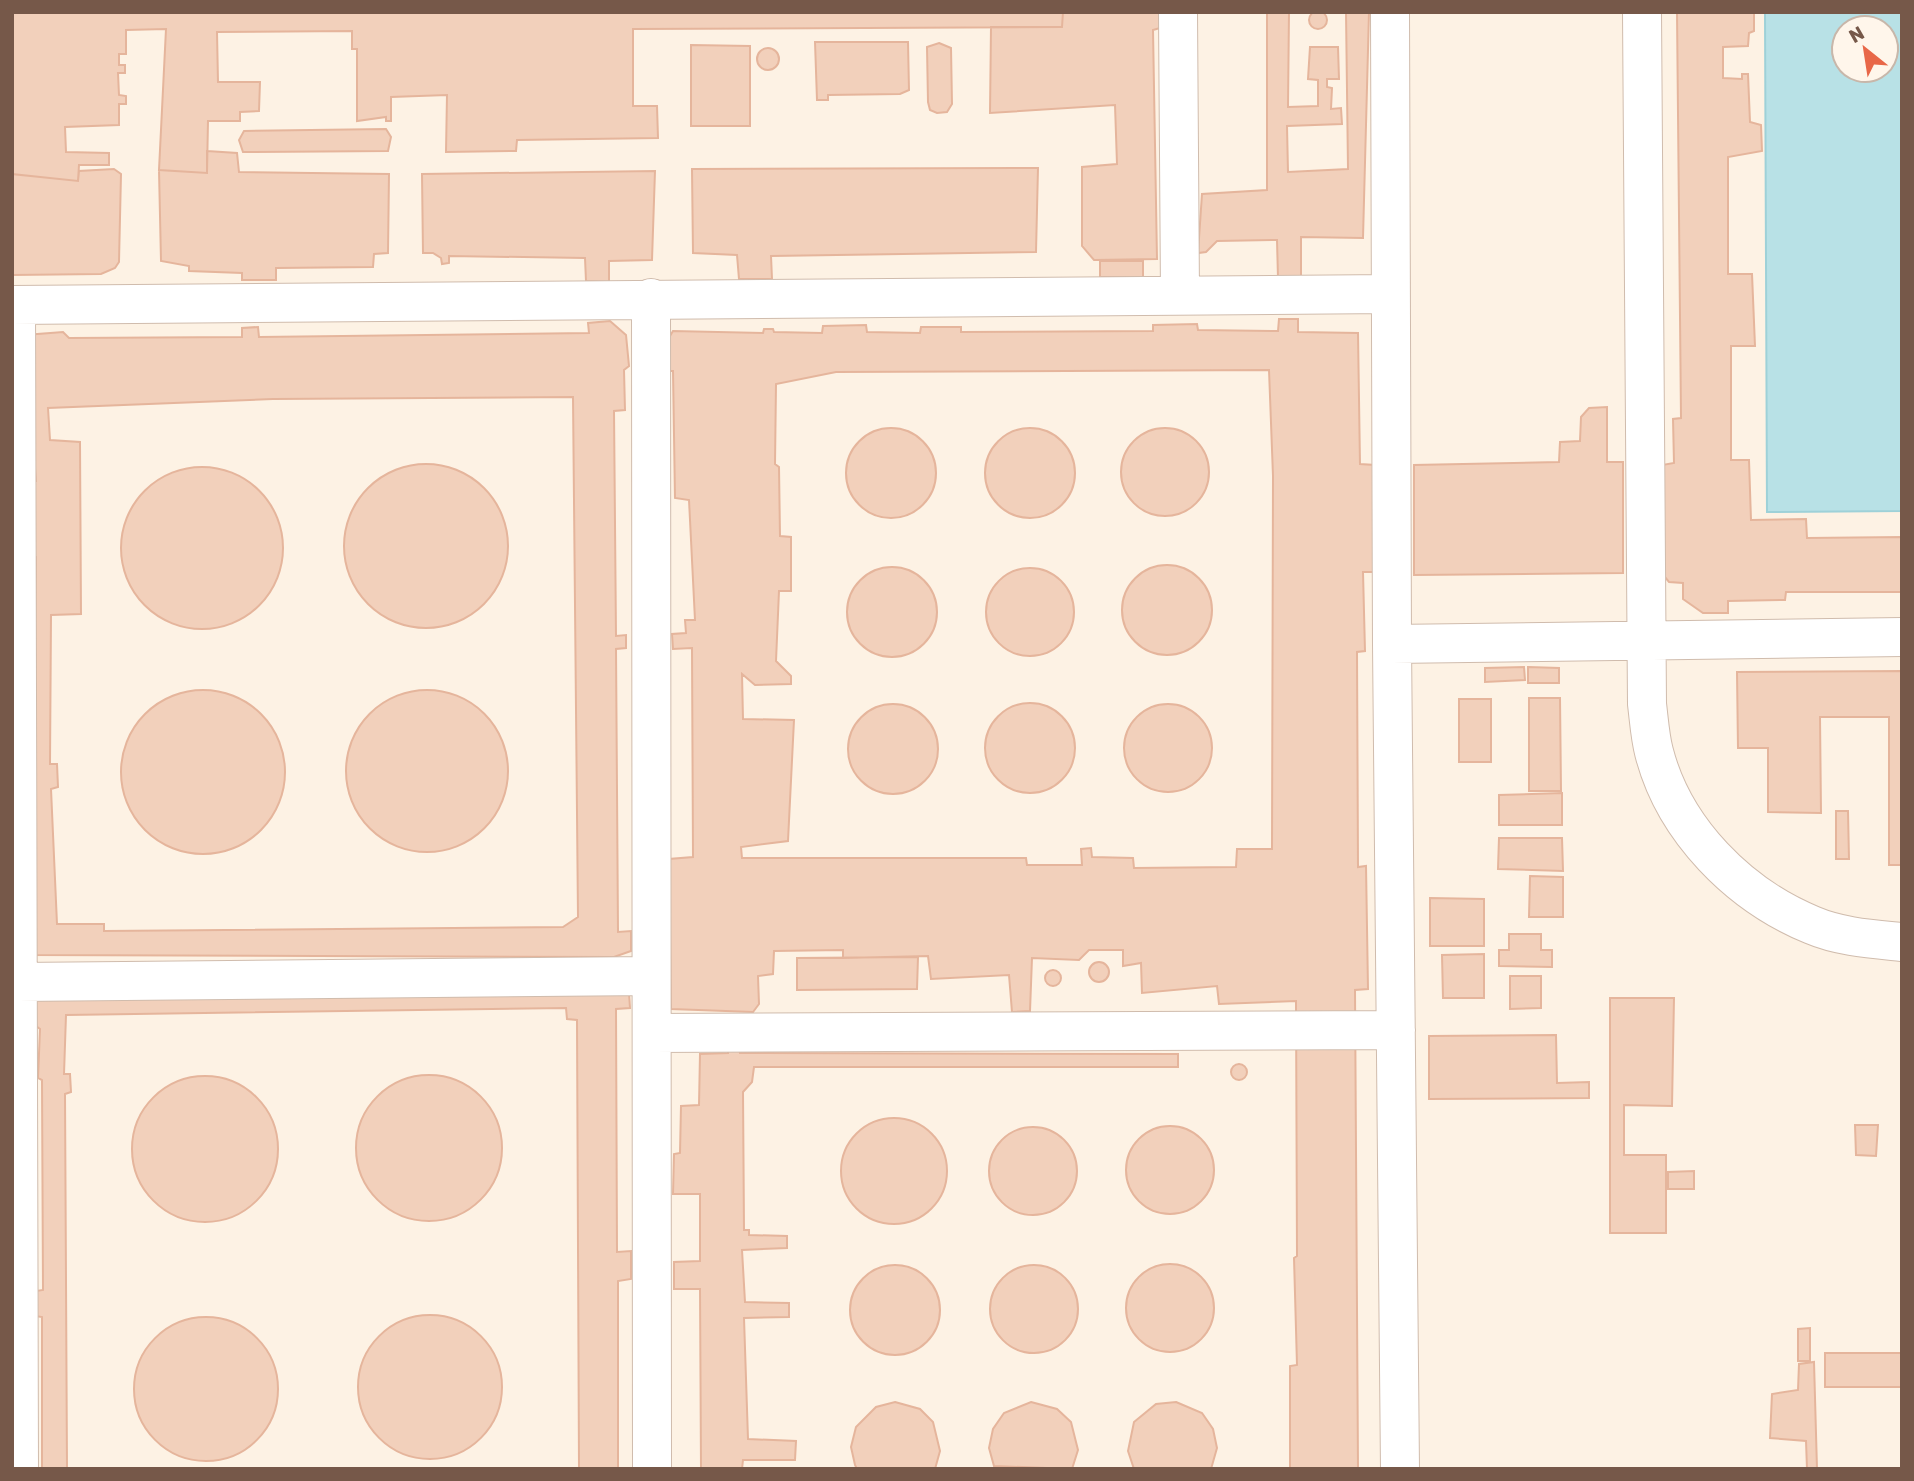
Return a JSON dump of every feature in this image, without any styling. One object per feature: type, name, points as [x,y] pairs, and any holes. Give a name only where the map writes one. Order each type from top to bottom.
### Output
[{"type":"lane","points":[[1178,12],[1180,295]]},
{"type":"lane","points":[[1390,12],[1392,644],[1401,1469]]},
{"type":"lane","points":[[1642,12],[1647,704],[1654,752],[1672,799],[1723,868],[1766,901],[1813,926],[1858,938],[1902,942]]},
{"type":"lane","points":[[19,1469],[14,305],[1390,293]]},
{"type":"lane","points":[[651,298],[652,1469]]},
{"type":"lane","points":[[1392,644],[1902,637]]},
{"type":"lane","points":[[18,982],[651,976]]},
{"type":"lane","points":[[652,1033],[1396,1030]]},
{"type":"water","points":[[1765,12],[1902,12],[1902,511],[1767,512]]},
{"type":"building","points":[[1314,11],[1322,11],[1327,20],[1325,27],[1314,29],[1309,24],[1309,16]]},
{"type":"building","points":[[12,12],[1063,12],[1062,27],[633,29],[633,106],[657,106],[658,138],[517,140],[516,151],[446,152],[447,95],[391,97],[391,121],[386,121],[386,117],[357,121],[357,49],[352,49],[352,31],[217,32],[218,82],[260,82],[259,111],[240,112],[240,121],[208,121],[207,173],[159,170],[166,29],[126,30],[126,54],[119,54],[119,65],[125,65],[125,73],[118,73],[119,95],[126,96],[126,104],[119,104],[119,125],[65,127],[66,152],[109,153],[109,165],[79,165],[78,181],[12,174]]},
{"type":"building","points":[[1063,12],[1159,12],[1160,28],[1153,30],[1157,259],[1094,260],[1082,246],[1082,167],[1117,164],[1115,105],[990,113],[991,27],[1062,27]]},
{"type":"building","points":[[1267,12],[1289,12],[1288,107],[1318,106],[1318,80],[1308,79],[1310,47],[1338,47],[1339,79],[1327,79],[1327,87],[1332,88],[1331,109],[1341,108],[1342,124],[1287,126],[1288,172],[1348,169],[1346,12],[1369,12],[1363,238],[1301,237],[1301,278],[1278,278],[1277,240],[1217,241],[1206,252],[1198,253],[1202,194],[1267,190]]},
{"type":"building","points":[[1677,12],[1754,12],[1754,31],[1749,33],[1748,46],[1723,47],[1723,78],[1742,79],[1742,74],[1748,74],[1750,122],[1761,125],[1762,151],[1728,157],[1728,274],[1752,274],[1755,346],[1731,346],[1731,460],[1749,460],[1751,520],[1806,519],[1807,538],[1902,537],[1902,592],[1786,592],[1785,600],[1728,601],[1728,613],[1703,613],[1683,599],[1683,583],[1669,582],[1664,576],[1662,465],[1674,463],[1673,419],[1681,418]]},
{"type":"building","points":[[815,42],[908,42],[909,90],[900,94],[828,95],[828,100],[817,100]]},
{"type":"building","points":[[939,43],[951,48],[952,104],[947,112],[937,113],[930,110],[928,102],[927,47]]},
{"type":"building","points":[[691,45],[750,46],[750,126],[691,126]]},
{"type":"building","points":[[768,48],[776,51],[779,59],[776,67],[768,70],[760,67],[757,59],[760,51]]},
{"type":"building","points":[[386,129],[391,137],[388,151],[243,152],[239,140],[244,131]]},
{"type":"building","points":[[207,151],[237,153],[239,172],[389,174],[388,253],[374,254],[373,267],[276,268],[276,280],[242,280],[242,273],[189,271],[189,266],[161,261],[159,170],[207,173]]},
{"type":"building","points":[[1038,168],[1036,252],[771,256],[772,279],[739,279],[737,255],[693,253],[692,169]]},
{"type":"building","points":[[114,169],[121,174],[119,262],[115,268],[101,274],[12,275],[12,174],[78,181],[79,171]]},
{"type":"building","points":[[655,171],[652,260],[609,261],[609,282],[586,281],[585,258],[449,256],[449,263],[442,264],[441,258],[433,253],[423,253],[422,174]]},
{"type":"building","points":[[1100,261],[1143,261],[1143,277],[1100,277]]},
{"type":"building","points":[[1279,319],[1298,319],[1298,332],[1358,333],[1360,464],[1375,465],[1376,572],[1363,572],[1365,651],[1357,652],[1358,867],[1366,866],[1368,989],[1355,990],[1358,1469],[1290,1469],[1290,1366],[1297,1365],[1294,1258],[1297,1256],[1296,1001],[1219,1004],[1217,986],[1142,993],[1141,963],[1123,966],[1123,950],[1089,950],[1079,960],[1032,958],[1030,1011],[1012,1012],[1009,975],[931,979],[928,956],[843,958],[843,950],[774,951],[773,974],[758,976],[759,1004],[753,1012],[671,1009],[669,859],[693,857],[692,648],[673,649],[672,634],[686,633],[685,620],[695,620],[689,500],[675,498],[673,371],[666,371],[667,341],[673,331],[763,333],[764,329],[773,329],[774,332],[822,333],[823,326],[866,325],[867,332],[920,333],[921,327],[961,327],[961,332],[1153,331],[1153,325],[1197,324],[1198,330],[1278,331]],"holes":[[[1269,370],[1273,476],[1272,849],[1237,849],[1236,867],[1134,868],[1133,858],[1092,857],[1091,848],[1081,849],[1082,865],[1027,865],[1026,858],[742,858],[741,847],[788,841],[794,720],[743,719],[742,674],[755,685],[791,684],[791,676],[776,661],[779,591],[791,591],[791,537],[780,536],[779,467],[775,464],[776,384],[836,372]]]},
{"type":"building","points":[[610,321],[626,335],[629,366],[624,370],[625,410],[614,411],[616,636],[626,635],[626,648],[616,649],[618,932],[631,931],[631,951],[614,957],[30,955],[36,557],[27,556],[28,481],[36,481],[25,335],[63,332],[69,338],[242,337],[242,328],[258,327],[259,337],[589,333],[588,323]],"holes":[[[573,397],[578,917],[563,927],[104,931],[104,924],[57,924],[51,789],[58,787],[57,764],[50,764],[51,615],[81,614],[80,442],[50,440],[48,408],[273,399]]]},
{"type":"building","points":[[1607,407],[1607,462],[1623,462],[1623,573],[1414,575],[1414,465],[1559,462],[1560,442],[1580,441],[1581,417],[1589,408]]},
{"type":"building","points":[[891,428],[908,432],[923,441],[932,456],[936,473],[932,490],[923,505],[908,514],[891,518],[874,514],[859,505],[850,490],[846,473],[850,456],[859,441],[874,432]]},
{"type":"building","points":[[1030,428],[1047,432],[1062,441],[1071,456],[1075,473],[1071,490],[1062,505],[1047,514],[1030,518],[1013,514],[998,505],[989,490],[985,473],[989,456],[998,441],[1013,432]]},
{"type":"building","points":[[1156,428],[1174,428],[1190,435],[1202,447],[1209,463],[1209,481],[1202,497],[1190,509],[1174,516],[1156,516],[1140,509],[1128,497],[1121,481],[1121,463],[1128,447],[1140,435]]},
{"type":"building","points":[[426,464],[458,470],[484,488],[502,514],[508,546],[502,578],[484,604],[458,622],[426,628],[394,622],[368,604],[350,578],[344,546],[350,514],[368,488],[394,470]]},
{"type":"building","points":[[202,467],[233,473],[259,491],[277,517],[283,548],[277,579],[259,605],[233,623],[202,629],[171,623],[145,605],[127,579],[121,548],[127,517],[145,491],[171,473]]},
{"type":"building","points":[[1167,565],[1184,568],[1199,578],[1209,593],[1212,610],[1209,627],[1199,642],[1184,652],[1167,655],[1150,652],[1135,642],[1125,627],[1122,610],[1125,593],[1135,578],[1150,568]]},
{"type":"building","points":[[892,567],[909,571],[924,580],[933,595],[937,612],[933,629],[924,644],[909,653],[892,657],[875,653],[860,644],[851,629],[847,612],[851,595],[860,580],[875,571]]},
{"type":"building","points":[[1021,568],[1039,568],[1055,575],[1067,587],[1074,603],[1074,621],[1067,637],[1055,649],[1039,656],[1021,656],[1005,649],[993,637],[986,621],[986,603],[993,587],[1005,575]]},
{"type":"building","points":[[1524,667],[1525,680],[1485,682],[1485,668]]},
{"type":"building","points":[[1528,667],[1559,668],[1559,683],[1528,683]]},
{"type":"building","points":[[1902,671],[1902,865],[1889,865],[1889,717],[1820,717],[1821,813],[1768,812],[1768,748],[1738,748],[1737,672]]},
{"type":"building","points":[[203,690],[234,696],[261,714],[279,741],[285,772],[279,803],[261,830],[234,848],[203,854],[172,848],[145,830],[127,803],[121,772],[127,741],[145,714],[172,696]]},
{"type":"building","points":[[427,690],[458,697],[484,714],[501,740],[508,771],[501,802],[484,828],[458,845],[427,852],[396,845],[370,828],[353,802],[346,771],[353,740],[370,714],[396,697]]},
{"type":"building","points":[[1529,698],[1560,698],[1561,791],[1529,791]]},
{"type":"building","points":[[1459,699],[1491,699],[1491,762],[1459,762]]},
{"type":"building","points":[[1030,703],[1047,706],[1062,716],[1072,731],[1075,748],[1072,765],[1062,780],[1047,790],[1030,793],[1013,790],[998,780],[988,765],[985,748],[988,731],[998,716],[1013,706]]},
{"type":"building","points":[[893,704],[910,707],[925,717],[935,732],[938,749],[935,766],[925,781],[910,791],[893,794],[876,791],[861,781],[851,766],[848,749],[851,732],[861,717],[876,707]]},
{"type":"building","points":[[1168,704],[1185,707],[1199,717],[1209,731],[1212,748],[1209,765],[1199,779],[1185,789],[1168,792],[1151,789],[1137,779],[1127,765],[1124,748],[1127,731],[1137,717],[1151,707]]},
{"type":"building","points":[[1562,793],[1562,825],[1499,825],[1499,795]]},
{"type":"building","points":[[1836,811],[1848,811],[1849,859],[1836,859]]},
{"type":"building","points":[[1499,838],[1562,838],[1563,871],[1498,869]]},
{"type":"building","points":[[1530,876],[1563,877],[1563,917],[1529,917]]},
{"type":"building","points":[[1430,898],[1484,899],[1484,946],[1430,946]]},
{"type":"building","points":[[1509,934],[1541,934],[1541,950],[1552,950],[1552,967],[1499,966],[1499,950],[1509,950]]},
{"type":"building","points":[[1484,954],[1484,998],[1443,998],[1442,955]]},
{"type":"building","points":[[918,957],[917,989],[797,990],[797,958]]},
{"type":"building","points":[[1099,962],[1106,965],[1109,972],[1106,979],[1099,982],[1092,979],[1089,972],[1092,965]]},
{"type":"building","points":[[1053,970],[1061,978],[1053,986],[1045,978]]},
{"type":"building","points":[[1510,976],[1541,976],[1541,1008],[1510,1009]]},
{"type":"building","points":[[629,993],[630,1008],[616,1009],[617,1252],[631,1251],[631,1279],[618,1281],[618,1469],[579,1469],[577,1020],[567,1019],[566,1008],[66,1015],[64,1074],[70,1074],[71,1092],[65,1094],[67,1469],[42,1469],[42,1317],[35,1316],[36,1291],[43,1290],[42,1080],[38,1078],[40,1029],[32,1023],[34,995]]},
{"type":"building","points":[[1610,998],[1674,998],[1672,1106],[1624,1105],[1624,1155],[1666,1155],[1666,1233],[1610,1233]]},
{"type":"building","points":[[1556,1035],[1557,1083],[1589,1082],[1589,1098],[1429,1099],[1429,1036]]},
{"type":"building","points":[[728,1041],[739,1041],[740,1053],[1178,1054],[1178,1067],[754,1067],[752,1082],[743,1092],[744,1230],[749,1230],[749,1235],[787,1236],[787,1248],[742,1250],[745,1302],[789,1303],[789,1317],[744,1318],[748,1439],[796,1441],[795,1460],[743,1460],[742,1469],[701,1469],[700,1289],[674,1289],[674,1262],[700,1261],[700,1194],[673,1194],[674,1154],[680,1153],[681,1106],[699,1105],[700,1054],[728,1053]]},
{"type":"building","points":[[1239,1064],[1247,1072],[1239,1080],[1231,1072]]},
{"type":"building","points":[[429,1075],[457,1081],[480,1097],[496,1120],[502,1148],[496,1176],[480,1199],[457,1215],[429,1221],[401,1215],[378,1199],[362,1176],[356,1148],[362,1120],[378,1097],[401,1081]]},
{"type":"building","points":[[205,1076],[233,1082],[256,1098],[272,1121],[278,1149],[272,1177],[256,1200],[233,1216],[205,1222],[177,1216],[154,1200],[138,1177],[132,1149],[138,1121],[154,1098],[177,1082]]},
{"type":"building","points":[[894,1118],[914,1122],[931,1134],[943,1151],[947,1171],[943,1191],[931,1208],[914,1220],[894,1224],[874,1220],[857,1208],[845,1191],[841,1171],[845,1151],[857,1134],[874,1122]]},
{"type":"building","points":[[1855,1125],[1878,1125],[1876,1156],[1856,1155]]},
{"type":"building","points":[[1161,1126],[1179,1126],[1195,1133],[1207,1145],[1214,1161],[1214,1179],[1207,1195],[1195,1207],[1179,1214],[1161,1214],[1145,1207],[1133,1195],[1126,1179],[1126,1161],[1133,1145],[1145,1133]]},
{"type":"building","points":[[1033,1127],[1058,1134],[1070,1146],[1077,1171],[1070,1196],[1058,1208],[1033,1215],[1008,1208],[996,1196],[989,1171],[996,1146],[1008,1134]]},
{"type":"building","points":[[1694,1171],[1694,1189],[1668,1189],[1668,1172]]},
{"type":"building","points":[[1170,1264],[1195,1271],[1207,1283],[1214,1308],[1207,1333],[1195,1345],[1170,1352],[1145,1345],[1133,1333],[1126,1308],[1133,1283],[1145,1271]]},
{"type":"building","points":[[895,1265],[920,1273],[932,1285],[940,1310],[932,1335],[920,1347],[895,1355],[870,1347],[858,1335],[850,1310],[858,1285],[870,1273]]},
{"type":"building","points":[[1025,1265],[1043,1265],[1059,1272],[1071,1284],[1078,1300],[1078,1318],[1071,1334],[1059,1346],[1043,1353],[1025,1353],[1009,1346],[997,1334],[990,1318],[990,1300],[997,1284],[1009,1272]]},
{"type":"building","points":[[430,1315],[458,1321],[481,1336],[496,1359],[502,1387],[496,1415],[481,1438],[458,1453],[430,1459],[402,1453],[379,1438],[364,1415],[358,1387],[364,1359],[379,1336],[402,1321]]},
{"type":"building","points":[[206,1317],[234,1323],[257,1338],[272,1361],[278,1389],[272,1417],[257,1440],[234,1455],[206,1461],[178,1455],[155,1440],[140,1417],[134,1389],[140,1361],[155,1338],[178,1323]]},
{"type":"building","points":[[1810,1328],[1810,1361],[1798,1361],[1798,1329]]},
{"type":"building","points":[[1825,1353],[1902,1353],[1902,1387],[1825,1387]]},
{"type":"building","points":[[1814,1362],[1817,1469],[1807,1469],[1806,1441],[1770,1438],[1772,1394],[1798,1390],[1799,1364]]},
{"type":"building","points":[[895,1402],[920,1409],[933,1422],[940,1451],[935,1469],[857,1469],[851,1447],[856,1427],[876,1407]]},
{"type":"building","points":[[1031,1402],[1057,1409],[1071,1422],[1078,1450],[1072,1469],[994,1466],[989,1448],[993,1429],[1004,1413]]},
{"type":"building","points":[[1176,1402],[1202,1413],[1213,1429],[1217,1448],[1211,1469],[1134,1469],[1128,1451],[1134,1422],[1156,1404]]}]
